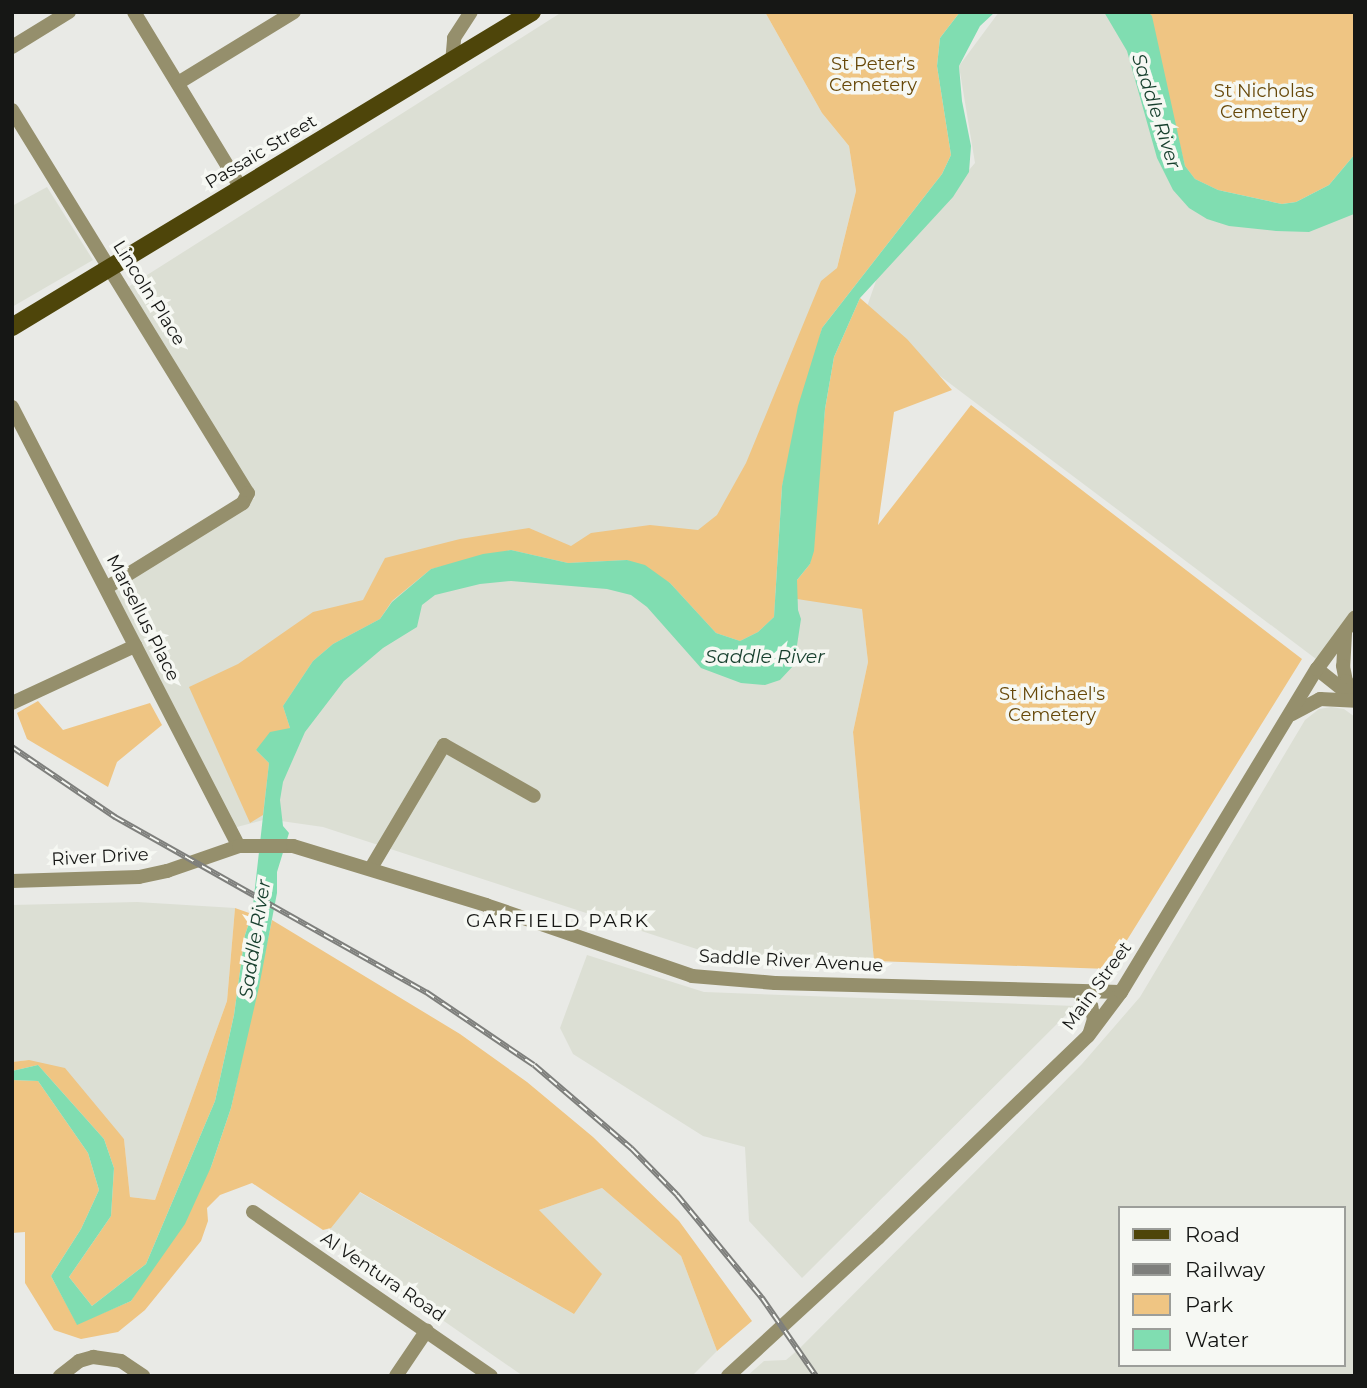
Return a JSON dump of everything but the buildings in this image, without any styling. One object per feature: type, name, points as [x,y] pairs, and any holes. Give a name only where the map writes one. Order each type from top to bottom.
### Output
[{"type":"main road","name":"Passaic Street","points":[[12,327],[452,63],[532,12]]},
{"type":"street","points":[[12,47],[69,12]]},
{"type":"street","points":[[134,12],[241,188]]},
{"type":"street","points":[[178,83],[294,12]]},
{"type":"street","points":[[452,63],[454,38],[471,12]]},
{"type":"street","name":"Lincoln Place","points":[[12,110],[246,488],[248,497],[106,588]]},
{"type":"street","name":"Marsellus Place","points":[[12,407],[135,646],[243,846]]},
{"type":"street","name":"Main Street","points":[[728,1376],[871,1245],[1088,1036],[1121,992],[1317,669],[1355,617]]},
{"type":"street","points":[[1345,629],[1343,666],[1346,681],[1355,698]]},
{"type":"street","points":[[12,703],[135,646]]},
{"type":"street","points":[[1317,669],[1355,698]]},
{"type":"street","points":[[1288,717],[1320,699],[1355,698]]},
{"type":"street","points":[[371,868],[444,746],[534,796]]},
{"type":"street","name":"River Drive","points":[[12,881],[139,877],[167,871],[243,846],[270,845]]},
{"type":"street","name":"Saddle River Avenue","points":[[270,845],[297,847],[371,868],[680,972],[709,979],[1121,992]]},
{"type":"street","points":[[1077,991],[1091,1006],[1094,1020],[1088,1036]]},
{"type":"street","name":"Al Ventura Road","points":[[253,1212],[490,1375]]},
{"type":"street","points":[[397,1376],[427,1331]]},
{"type":"street","points":[[60,1376],[79,1361],[93,1357],[121,1361],[143,1376]]},
{"type":"shaded area","points":[[562,12],[765,12],[822,113],[849,146],[856,191],[757,590],[862,608],[868,662],[853,732],[874,961],[715,955],[323,827],[267,819],[233,828],[110,589],[255,498],[125,289]]},
{"type":"shaded area","points":[[999,12],[1106,12],[1242,223],[1355,211],[1355,614],[1316,659],[863,318],[877,278],[975,163],[959,66]]},
{"type":"shaded area","points":[[47,187],[93,260],[12,307],[12,206]]},
{"type":"shaded area","points":[[1331,707],[1344,709],[1355,717],[1355,1376],[747,1376],[764,1361],[786,1360],[799,1349],[1082,1064],[1140,997],[1305,720],[1319,709]]},
{"type":"shaded area","points":[[137,902],[235,908],[227,1001],[155,1200],[130,1197],[124,1139],[108,1123],[29,1060],[12,1062],[12,905]]},
{"type":"shaded area","points":[[587,955],[704,992],[1075,1006],[802,1278],[749,1221],[745,1147],[703,1136],[573,1054],[560,1028]]},
{"type":"shaded area","points":[[602,1188],[681,1256],[717,1351],[692,1376],[523,1376],[323,1237],[359,1192],[574,1314],[539,1210]]},
{"type":"green space","name":"St Peter's Cemetery","points":[[765,12],[960,12],[940,38],[937,66],[951,155],[942,174],[822,328],[782,486],[774,617],[758,632],[740,641],[716,633],[670,583],[627,560],[568,563],[511,550],[431,569],[392,601],[380,619],[333,644],[313,661],[283,706],[290,728],[256,750],[269,763],[263,815],[250,823],[189,687],[238,664],[313,612],[363,600],[385,558],[460,539],[529,528],[571,546],[591,533],[650,525],[698,530],[717,515],[746,463],[821,281],[837,268],[856,191],[849,146],[822,113]]},
{"type":"green space","name":"St Nicholas Cemetery","points":[[1148,12],[1355,12],[1355,154],[1329,185],[1296,202],[1282,204],[1218,190],[1195,179],[1185,166]]},
{"type":"green space","name":"St Michael's Cemetery","points":[[860,298],[907,339],[952,390],[894,412],[878,525],[971,405],[1302,659],[1109,969],[874,961],[853,732],[868,662],[862,609],[797,599],[797,580],[810,564],[825,409],[834,357]]},
{"type":"green space","points":[[38,701],[63,730],[150,703],[162,725],[117,762],[108,787],[27,739],[17,713]]},
{"type":"green space","points":[[235,908],[252,914],[245,935],[234,1015],[215,1101],[146,1264],[92,1306],[69,1277],[111,1216],[114,1168],[104,1139],[38,1065],[12,1071],[12,1062],[29,1060],[65,1068],[124,1139],[130,1197],[155,1200],[227,1001]]},
{"type":"green space","points":[[272,920],[460,1034],[527,1082],[593,1137],[679,1221],[752,1321],[717,1351],[681,1256],[602,1188],[539,1210],[602,1274],[574,1314],[360,1192],[331,1228],[323,1230],[252,1183],[220,1195],[207,1208],[208,1221],[201,1241],[145,1310],[118,1332],[81,1339],[54,1330],[25,1283],[25,1232],[12,1233],[12,1080],[38,1081],[88,1153],[99,1190],[81,1229],[51,1276],[77,1324],[131,1301],[211,1167],[231,1108]]},
{"type":"water","name":"Saddle River","points":[[960,12],[995,12],[980,26],[959,66],[962,101],[971,146],[969,172],[953,197],[860,298],[834,357],[825,409],[814,551],[810,564],[797,580],[801,619],[794,665],[780,680],[765,685],[741,683],[701,668],[647,607],[631,595],[607,589],[511,581],[480,584],[435,595],[422,605],[417,627],[383,648],[344,681],[305,732],[283,782],[280,800],[283,826],[289,833],[277,872],[277,893],[259,987],[231,1108],[211,1167],[185,1224],[131,1301],[77,1325],[51,1276],[81,1229],[99,1190],[88,1153],[38,1081],[12,1080],[12,1071],[38,1065],[104,1139],[114,1168],[111,1216],[69,1277],[92,1306],[146,1264],[215,1101],[234,1015],[245,935],[252,914],[269,763],[256,750],[270,732],[290,728],[283,706],[313,661],[333,644],[380,619],[392,602],[431,569],[483,554],[511,550],[568,563],[627,560],[645,565],[670,583],[716,633],[740,641],[758,632],[774,617],[782,486],[798,406],[822,328],[942,174],[951,155],[937,66],[940,38]]},
{"type":"water","name":"Saddle River","points":[[1104,12],[1148,12],[1152,16],[1185,166],[1195,179],[1218,190],[1282,204],[1296,202],[1329,185],[1355,154],[1354,214],[1309,232],[1276,231],[1229,226],[1207,219],[1189,208],[1173,190],[1157,158],[1127,51]]},
{"type":"railway","points":[[12,747],[115,817],[426,992],[534,1065],[631,1148],[677,1195],[762,1298],[816,1376]]},
{"type":"district","name":"GARFIELD PARK","points":[[558,921]]}]
